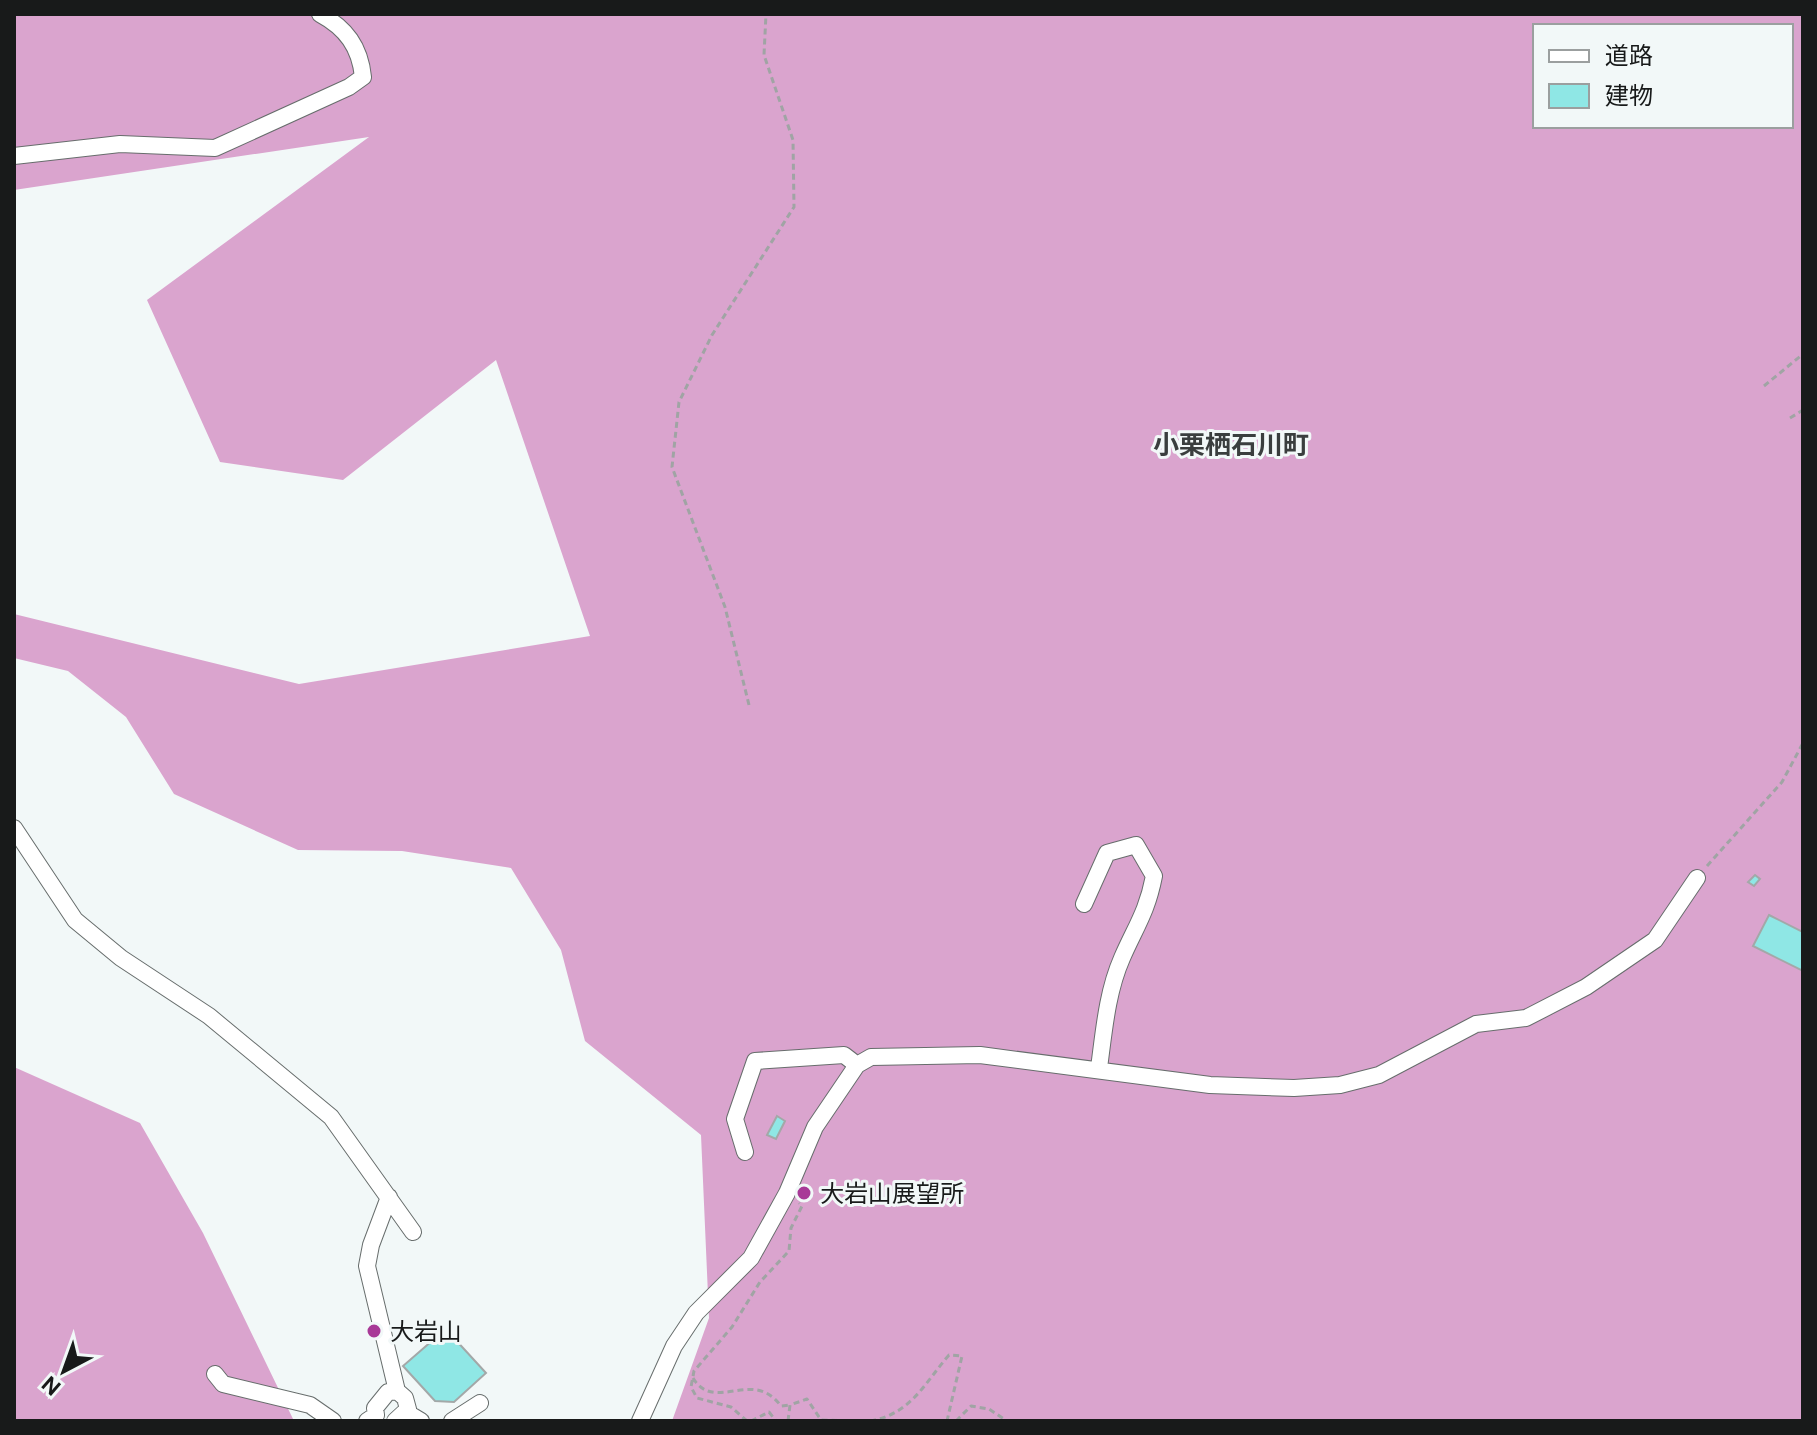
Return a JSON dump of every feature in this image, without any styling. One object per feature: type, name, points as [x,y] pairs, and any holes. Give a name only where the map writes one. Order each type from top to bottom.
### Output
[{"type":"street","points":[[14,156],[120,144],[215,148],[349,87],[363,77],[361,58],[352,40],[334,22],[320,14]]},
{"type":"street","points":[[14,828],[75,920],[121,958],[209,1016],[303,1092],[338,1126],[413,1232]]},
{"type":"street","points":[[1084,904],[1107,853],[1136,845],[1154,876],[1148,910],[1121,959],[1107,1008],[1099,1068]]},
{"type":"street","points":[[640,1421],[674,1346],[696,1313],[751,1258],[787,1193],[815,1127],[857,1065],[871,1057],[980,1055],[1099,1068],[1210,1085],[1294,1088],[1340,1085],[1379,1075],[1476,1024],[1526,1018],[1586,987],[1655,940],[1697,878]]},
{"type":"street","points":[[745,1152],[735,1119],[755,1061],[844,1055],[857,1065]]},
{"type":"street","points":[[389,1197],[371,1245],[367,1266],[397,1391],[405,1398],[400,1417],[421,1421]]},
{"type":"street","points":[[215,1374],[223,1384],[310,1405],[333,1421]]},
{"type":"street","points":[[376,1419],[375,1408],[381,1400],[388,1392],[397,1391]]},
{"type":"street","points":[[452,1421],[480,1403]]},
{"type":"path","points":[[749,705],[725,607],[672,467],[679,402],[712,335],[794,207],[793,140],[764,55],[766,14]]},
{"type":"path","points":[[1764,386],[1803,354]]},
{"type":"path","points":[[1790,418],[1803,410]]},
{"type":"path","points":[[1697,878],[1782,782],[1803,743]]},
{"type":"path","points":[[776,1421],[769,1412],[749,1421],[731,1407],[697,1398],[691,1387],[702,1359],[732,1327],[760,1282],[789,1251],[791,1228],[802,1206]]},
{"type":"path","points":[[870,1421],[894,1417],[916,1396],[949,1355],[962,1356],[962,1367],[947,1421]]},
{"type":"path","points":[[693,1376],[702,1390],[712,1393],[747,1387],[773,1394],[781,1406],[807,1399],[821,1420],[856,1421]]},
{"type":"path","points":[[788,1421],[790,1405]]},
{"type":"path","points":[[956,1421],[971,1406],[989,1409],[1007,1421]]},
{"type":"shaded area","points":[[14,14],[1803,14],[1803,1421],[672,1421],[709,1318],[701,1135],[585,1041],[561,950],[511,868],[402,851],[298,850],[174,794],[126,717],[68,671],[14,658],[14,614],[299,684],[590,636],[496,360],[343,480],[220,462],[147,300],[369,137],[14,190]]},
{"type":"shaded area","points":[[14,1067],[140,1123],[203,1233],[294,1421],[14,1421]]},
{"type":"building","points":[[1755,875],[1760,879],[1754,886],[1748,882]]},
{"type":"building","points":[[1769,915],[1803,932],[1803,971],[1753,946]]},
{"type":"building","points":[[777,1116],[785,1121],[776,1139],[767,1135]]},
{"type":"building","points":[[453,1337],[486,1373],[454,1402],[435,1401],[403,1366],[433,1340]]},
{"type":"place","name":"大岩山展望所","points":[[804,1193]]},
{"type":"place","name":"大岩山","points":[[374,1331]]},
{"type":"district","name":"小栗栖石川町","points":[[1231,445]]}]
